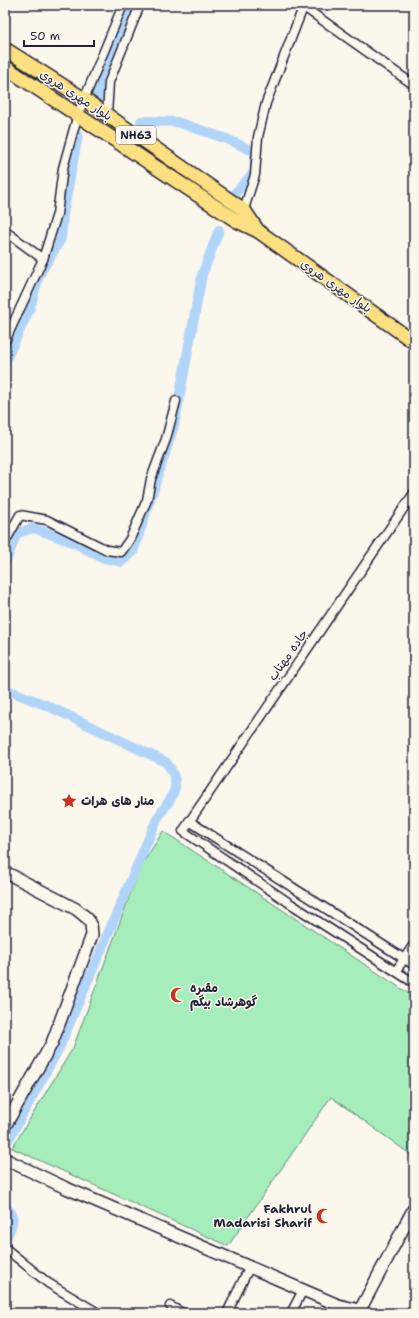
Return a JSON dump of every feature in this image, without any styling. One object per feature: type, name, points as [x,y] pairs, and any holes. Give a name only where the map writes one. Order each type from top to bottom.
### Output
[{"type":"highway","name":"بلوار مهری هروی","points":[[5,49],[107,115],[258,231],[414,342]]},
{"type":"highway","name":"بلوار مهری هروی","points":[[5,67],[240,216]]},
{"type":"main road","points":[[5,872],[76,910],[87,918],[91,924],[92,935],[52,1043],[5,1126]]},
{"type":"main road","points":[[5,1159],[66,1188],[338,1305],[363,1312],[414,1208]]},
{"type":"street","points":[[5,341],[43,259],[57,214],[63,168],[78,114],[123,5]]},
{"type":"street","points":[[107,115],[109,82],[140,5]]},
{"type":"street","points":[[240,216],[255,175],[258,137],[266,103],[303,6],[414,85]]},
{"type":"street","points":[[5,230],[43,259]]},
{"type":"street","points":[[5,542],[20,515],[47,520],[107,550],[121,552],[130,539],[147,500],[151,479],[166,439],[176,401]]},
{"type":"street","name":"جاده مهتاب","points":[[396,971],[288,902],[183,831],[414,493]]},
{"type":"street","points":[[189,821],[414,965]]},
{"type":"street","points":[[414,944],[396,971],[414,983]]},
{"type":"street","points":[[6,1248],[48,1283],[98,1313]]},
{"type":"street","points":[[227,1313],[250,1266]]},
{"type":"street","points":[[291,1313],[303,1290]]},
{"type":"street","points":[[170,1306],[183,1313]]},
{"type":"green space","points":[[163,831],[414,997],[414,1157],[331,1097],[228,1246],[12,1148],[73,1048],[140,868]]},
{"type":"waterway","points":[[90,93],[114,49],[132,5]]},
{"type":"waterway","points":[[99,79],[99,97]]},
{"type":"waterway","points":[[141,121],[177,122],[227,139],[255,152],[254,173],[236,192]]},
{"type":"waterway","points":[[5,362],[30,308],[39,275],[61,239],[63,214],[78,135]]},
{"type":"waterway","points":[[5,564],[17,533],[34,528],[75,543],[100,557],[121,562],[133,552],[174,426],[202,275],[219,230]]},
{"type":"waterway","points":[[5,689],[48,706],[166,762],[175,778],[174,792],[157,819],[59,1048],[5,1146]]},
{"type":"waterway","points":[[5,1207],[9,1210],[12,1218],[11,1227],[5,1239]]},
{"type":"place","name":"منار های هرات","points":[[69,801]]},
{"type":"place","name":"مقبره گوهرشاد بیگم","points":[[178,995]]},
{"type":"place","name":"Fakhrul Madarisi Sharif","points":[[324,1216]]}]
